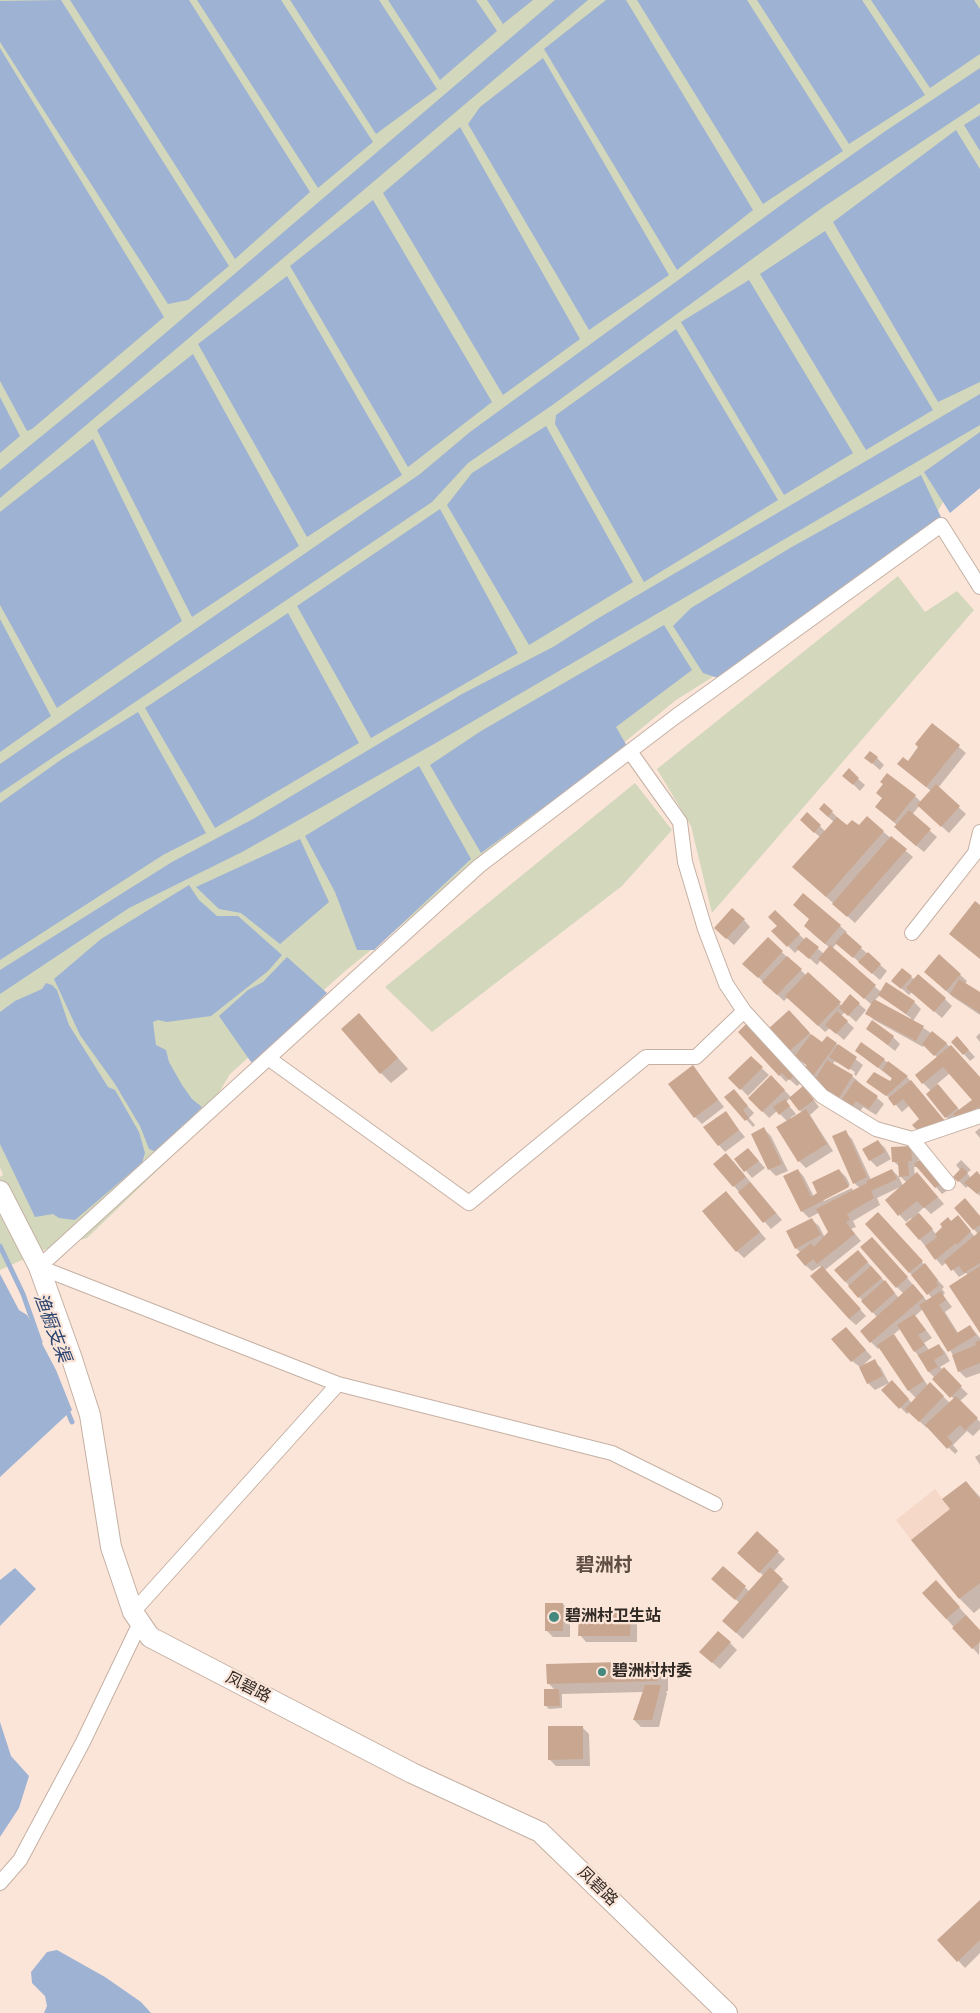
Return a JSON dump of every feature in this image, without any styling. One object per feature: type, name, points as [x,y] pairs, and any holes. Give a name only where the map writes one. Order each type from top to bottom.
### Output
[{"type":"main road","name":"凤碧路","points":[[0,1191],[39,1267],[90,1415],[111,1547],[137,1618],[150,1637],[412,1773],[540,1832],[727,2013]]},
{"type":"street","points":[[715,1504],[612,1453],[338,1384],[39,1267],[479,866],[631,753],[675,717],[941,525],[980,588]]},
{"type":"street","points":[[631,753],[680,822],[685,862],[705,929],[726,984],[744,1011],[822,1096],[876,1129],[912,1139],[980,1116]]},
{"type":"street","points":[[912,933],[978,851],[980,832]]},
{"type":"street","points":[[268,1058],[469,1203],[646,1057],[696,1057],[744,1011]]},
{"type":"street","points":[[912,1139],[948,1183]]},
{"type":"street","points":[[0,1883],[20,1860],[82,1742],[137,1618],[338,1384]]},
{"type":"shaded area","points":[[935,1489],[950,1509],[911,1540],[896,1520]]},
{"type":"green space","points":[[0,0],[980,0],[980,471],[948,494],[914,551],[676,700],[344,972],[230,1074],[193,1136],[87,1238],[46,1249],[0,1270],[0,1177],[3,1175],[0,1167]]},
{"type":"green space","points":[[898,576],[925,612],[957,591],[974,610],[712,913],[691,826],[657,769]]},
{"type":"green space","points":[[635,783],[672,830],[622,886],[432,1032],[385,987]]},
{"type":"water","points":[[61,0],[229,266],[188,300],[168,304],[0,42],[0,1]]},
{"type":"water","points":[[70,0],[189,0],[310,192],[235,259]]},
{"type":"water","points":[[197,0],[281,0],[373,142],[318,188]]},
{"type":"water","points":[[290,0],[379,0],[437,89],[376,134]]},
{"type":"water","points":[[388,0],[476,0],[497,31],[440,80]]},
{"type":"water","points":[[487,0],[533,0],[503,24]]},
{"type":"water","points":[[555,0],[588,0],[0,498],[0,470],[114,377]]},
{"type":"water","points":[[606,0],[626,0],[753,210],[677,270],[544,49]]},
{"type":"water","points":[[637,0],[747,0],[843,151],[763,204]]},
{"type":"water","points":[[757,0],[862,0],[925,95],[849,144]]},
{"type":"water","points":[[871,0],[974,0],[980,9],[980,54],[930,88]]},
{"type":"water","points":[[0,48],[164,317],[32,429],[27,431],[0,381]]},
{"type":"water","points":[[543,58],[669,275],[589,330],[468,124],[480,107]]},
{"type":"water","points":[[980,68],[980,103],[822,208],[551,406],[468,463],[432,502],[0,793],[0,764],[420,474],[470,432],[788,200],[887,130]]},
{"type":"water","points":[[980,115],[980,151],[964,125]]},
{"type":"water","points":[[460,127],[580,339],[503,395],[383,193]]},
{"type":"water","points":[[956,130],[980,169],[980,382],[938,402],[833,222]]},
{"type":"water","points":[[373,200],[492,402],[408,467],[290,266]]},
{"type":"water","points":[[825,231],[933,410],[866,450],[760,274]]},
{"type":"water","points":[[287,276],[402,475],[307,537],[198,344]]},
{"type":"water","points":[[749,280],[853,453],[784,495],[681,322]]},
{"type":"water","points":[[676,329],[778,500],[644,582],[555,424],[556,415]]},
{"type":"water","points":[[193,354],[299,546],[192,617],[97,430]]},
{"type":"water","points":[[980,394],[980,425],[434,744],[242,852],[129,908],[0,994],[0,970],[172,862],[253,819],[462,694],[553,647],[597,619]]},
{"type":"water","points":[[0,397],[20,436],[0,453]]},
{"type":"water","points":[[546,426],[633,582],[529,645],[447,505],[472,473]]},
{"type":"water","points":[[980,432],[980,488],[950,513],[924,472]]},
{"type":"water","points":[[93,439],[182,621],[57,708],[0,605],[0,512]]},
{"type":"water","points":[[921,475],[941,517],[718,678],[703,673],[673,626],[691,608],[790,548]]},
{"type":"water","points":[[440,509],[518,653],[371,738],[297,606]]},
{"type":"water","points":[[288,613],[359,743],[215,828],[145,708]]},
{"type":"water","points":[[0,619],[51,716],[0,752]]},
{"type":"water","points":[[664,625],[692,670],[616,727],[627,746],[481,853],[430,765],[481,731]]},
{"type":"water","points":[[138,712],[206,833],[163,855],[0,960],[0,803],[62,759]]},
{"type":"water","points":[[419,766],[471,859],[374,950],[357,950],[335,892],[305,836]]},
{"type":"water","points":[[300,839],[329,902],[280,944],[241,913],[219,909],[196,887]]},
{"type":"water","points":[[189,885],[199,900],[217,916],[238,916],[282,955],[268,971],[211,1016],[153,1022],[156,1045],[166,1050],[169,1062],[182,1085],[192,1099],[202,1107],[164,1146],[154,1151],[149,1149],[140,1126],[115,1084],[80,1035],[54,979],[101,939]]},
{"type":"water","points":[[287,957],[327,993],[256,1063],[251,1062],[219,1016],[248,990],[263,982]]},
{"type":"water","points":[[46,983],[52,985],[57,990],[69,1025],[108,1087],[115,1090],[139,1132],[145,1153],[142,1163],[75,1220],[59,1218],[53,1214],[35,1217],[0,1144],[0,1012],[15,1001],[42,989]]},
{"type":"water","points":[[0,1274],[19,1310],[27,1315],[56,1370],[72,1410],[0,1477]]},
{"type":"water","points":[[15,1568],[36,1589],[0,1626],[0,1580]]},
{"type":"water","points":[[0,1722],[11,1756],[29,1776],[19,1808],[0,1837]]},
{"type":"water","points":[[57,1950],[105,1977],[141,2002],[151,2013],[44,2013],[47,2006],[45,1996],[32,1983],[31,1972],[47,1952]]},
{"type":"building","points":[[932,723],[960,745],[926,787],[897,764],[903,757],[908,761],[918,747],[915,744]]},
{"type":"building","points":[[870,751],[878,757],[872,764],[864,758]]},
{"type":"building","points":[[849,768],[859,778],[853,785],[842,776]]},
{"type":"building","points":[[887,773],[916,795],[894,822],[875,807],[882,798],[876,793],[883,784],[880,782]]},
{"type":"building","points":[[936,784],[960,806],[941,827],[917,805]]},
{"type":"building","points":[[824,803],[833,811],[828,817],[819,809]]},
{"type":"building","points":[[909,810],[931,829],[916,846],[894,827]]},
{"type":"building","points":[[807,812],[821,825],[814,833],[800,820]]},
{"type":"building","points":[[867,816],[884,831],[826,897],[792,867],[837,817],[847,825],[852,820],[859,825]]},
{"type":"building","points":[[891,836],[907,849],[847,917],[832,904]]},
{"type":"building","points":[[803,893],[841,925],[825,944],[804,926],[809,919],[793,905]]},
{"type":"building","points":[[975,901],[980,905],[980,959],[949,934]]},
{"type":"building","points":[[732,908],[745,919],[726,939],[714,928]]},
{"type":"building","points":[[775,910],[800,934],[787,947],[771,931],[777,926],[768,917]]},
{"type":"building","points":[[845,932],[862,947],[853,958],[835,943]]},
{"type":"building","points":[[768,937],[783,951],[758,978],[742,964]]},
{"type":"building","points":[[806,937],[819,947],[809,959],[796,948]]},
{"type":"building","points":[[830,945],[876,985],[864,999],[818,959]]},
{"type":"building","points":[[868,952],[881,964],[872,974],[858,962]]},
{"type":"building","points":[[939,954],[961,974],[946,991],[924,972]]},
{"type":"building","points":[[787,956],[802,969],[777,995],[762,982]]},
{"type":"building","points":[[902,968],[912,976],[901,989],[891,981]]},
{"type":"building","points":[[808,972],[841,1002],[818,1026],[785,996]]},
{"type":"building","points":[[918,974],[946,998],[934,1012],[906,988]]},
{"type":"building","points":[[959,979],[980,992],[980,1013],[950,994]]},
{"type":"building","points":[[886,982],[915,1001],[906,1014],[878,995]]},
{"type":"building","points":[[850,994],[860,1003],[848,1016],[839,1008]]},
{"type":"building","points":[[874,999],[924,1026],[916,1041],[865,1014]]},
{"type":"building","points":[[789,1010],[810,1033],[788,1052],[767,1030]]},
{"type":"building","points":[[837,1011],[848,1021],[836,1034],[825,1025]]},
{"type":"building","points":[[359,1013],[398,1058],[380,1074],[341,1029]]},
{"type":"building","points":[[872,1020],[894,1036],[888,1045],[866,1029]]},
{"type":"building","points":[[747,1023],[795,1075],[789,1080],[782,1073],[779,1076],[738,1032]]},
{"type":"building","points":[[932,1031],[947,1043],[934,1056],[922,1044]]},
{"type":"building","points":[[811,1034],[822,1042],[827,1036],[837,1043],[813,1076],[803,1069],[807,1065],[795,1056]]},
{"type":"building","points":[[957,1036],[969,1050],[963,1055],[951,1042]]},
{"type":"building","points":[[861,1042],[885,1059],[878,1068],[855,1051]]},
{"type":"building","points":[[838,1044],[857,1057],[849,1070],[829,1057]]},
{"type":"building","points":[[951,1045],[980,1077],[980,1108],[978,1107],[959,1120],[953,1114],[972,1100],[943,1067],[922,1084],[915,1075]]},
{"type":"building","points":[[751,1056],[763,1067],[740,1090],[728,1078]]},
{"type":"building","points":[[827,1060],[853,1075],[839,1098],[813,1083]]},
{"type":"building","points":[[888,1061],[908,1076],[886,1096],[866,1082],[874,1072],[890,1081],[892,1078],[882,1070]]},
{"type":"building","points":[[693,1065],[718,1100],[694,1118],[668,1084]]},
{"type":"building","points":[[771,1075],[785,1090],[762,1112],[748,1098]]},
{"type":"building","points":[[855,1080],[878,1096],[869,1109],[856,1101],[850,1109],[840,1102]]},
{"type":"building","points":[[911,1080],[945,1121],[927,1129],[924,1126],[918,1131],[912,1125],[919,1119],[903,1099],[894,1106],[888,1098]]},
{"type":"building","points":[[938,1084],[958,1108],[945,1118],[926,1094]]},
{"type":"building","points":[[803,1086],[814,1100],[799,1111],[789,1098]]},
{"type":"building","points":[[734,1089],[748,1106],[743,1110],[749,1118],[745,1121],[724,1097]]},
{"type":"building","points":[[785,1099],[790,1106],[779,1115],[773,1107]]},
{"type":"building","points":[[806,1109],[827,1144],[798,1162],[776,1127]]},
{"type":"building","points":[[726,1111],[739,1130],[718,1146],[703,1127]]},
{"type":"building","points":[[764,1127],[782,1164],[768,1170],[751,1134]]},
{"type":"building","points":[[846,1130],[867,1177],[853,1184],[832,1136]]},
{"type":"building","points":[[878,1140],[885,1152],[869,1161],[862,1149]]},
{"type":"building","points":[[911,1146],[912,1161],[908,1161],[909,1176],[899,1177],[898,1162],[892,1162],[891,1147]]},
{"type":"building","points":[[748,1148],[759,1161],[744,1172],[734,1159]]},
{"type":"building","points":[[726,1153],[746,1177],[733,1187],[713,1164]]},
{"type":"building","points":[[922,1158],[942,1183],[935,1188],[914,1164]]},
{"type":"building","points":[[962,1167],[968,1173],[958,1182],[953,1177]]},
{"type":"building","points":[[798,1169],[811,1197],[817,1193],[812,1182],[839,1169],[849,1187],[801,1212],[783,1176]]},
{"type":"building","points":[[892,1169],[897,1179],[871,1191],[874,1198],[847,1214],[850,1220],[846,1222],[855,1234],[817,1264],[813,1259],[805,1266],[796,1255],[811,1243],[814,1247],[828,1232],[816,1209]]},
{"type":"building","points":[[977,1171],[980,1175],[980,1191],[977,1194],[964,1183]]},
{"type":"building","points":[[917,1172],[938,1197],[924,1208],[917,1201],[898,1216],[885,1200]]},
{"type":"building","points":[[750,1182],[776,1213],[763,1223],[738,1192]]},
{"type":"building","points":[[726,1191],[760,1232],[736,1252],[702,1211]]},
{"type":"building","points":[[965,1198],[980,1216],[980,1225],[973,1230],[954,1208]]},
{"type":"building","points":[[878,1212],[923,1261],[909,1273],[865,1224]]},
{"type":"building","points":[[919,1213],[933,1229],[919,1240],[905,1224]]},
{"type":"building","points":[[958,1215],[971,1231],[957,1245],[956,1243],[935,1260],[925,1246],[937,1237],[935,1234],[942,1227],[940,1224],[948,1217],[951,1221]]},
{"type":"building","points":[[812,1218],[821,1235],[795,1249],[786,1231]]},
{"type":"building","points":[[980,1231],[980,1263],[964,1273],[959,1266],[951,1271],[944,1261]]},
{"type":"building","points":[[872,1237],[908,1277],[896,1288],[860,1247]]},
{"type":"building","points":[[858,1250],[868,1262],[845,1282],[834,1270]]},
{"type":"building","points":[[925,1263],[938,1280],[936,1282],[939,1285],[927,1295],[911,1275]]},
{"type":"building","points":[[822,1266],[861,1309],[849,1319],[810,1276]]},
{"type":"building","points":[[871,1266],[882,1278],[858,1298],[848,1286]]},
{"type":"building","points":[[980,1266],[980,1333],[949,1286]]},
{"type":"building","points":[[885,1280],[895,1293],[872,1313],[861,1301]]},
{"type":"building","points":[[913,1284],[924,1297],[870,1343],[860,1331]]},
{"type":"building","points":[[941,1291],[946,1300],[939,1305],[957,1333],[970,1325],[976,1335],[948,1352],[919,1305]]},
{"type":"building","points":[[914,1314],[926,1330],[918,1335],[925,1345],[914,1352],[897,1325]]},
{"type":"building","points":[[846,1327],[866,1350],[851,1362],[831,1339]]},
{"type":"building","points":[[894,1334],[924,1381],[908,1391],[877,1345]]},
{"type":"building","points":[[980,1340],[980,1363],[958,1372],[952,1355],[976,1345],[975,1342]]},
{"type":"building","points":[[939,1344],[944,1354],[934,1360],[938,1367],[928,1372],[918,1355]]},
{"type":"building","points":[[875,1359],[883,1376],[867,1384],[859,1367]]},
{"type":"building","points":[[944,1367],[962,1386],[950,1398],[932,1379]]},
{"type":"building","points":[[892,1380],[909,1399],[899,1409],[881,1390]]},
{"type":"building","points":[[930,1382],[944,1396],[919,1422],[905,1409]]},
{"type":"building","points":[[956,1396],[978,1418],[965,1430],[960,1425],[947,1437],[953,1443],[947,1449],[925,1425]]},
{"type":"building","points":[[966,1481],[980,1499],[980,1583],[959,1599],[911,1540],[950,1509],[942,1499]]},
{"type":"building","points":[[757,1531],[779,1551],[759,1573],[737,1553]]},
{"type":"building","points":[[723,1566],[746,1586],[735,1600],[711,1579]]},
{"type":"building","points":[[770,1567],[783,1579],[736,1633],[722,1621]]},
{"type":"building","points":[[936,1580],[960,1607],[946,1619],[922,1593]]},
{"type":"building","name":"碧洲村卫生站","points":[[545,1603],[563,1603],[563,1631],[545,1631]]},
{"type":"building","points":[[579,1610],[631,1610],[630,1636],[578,1636]]},
{"type":"building","points":[[966,1615],[980,1630],[980,1642],[972,1649],[952,1628]]},
{"type":"building","points":[[718,1631],[731,1642],[712,1663],[699,1652]]},
{"type":"building","name":"碧洲村村委","points":[[658,1661],[658,1681],[547,1684],[546,1664]]},
{"type":"building","points":[[645,1685],[661,1685],[652,1720],[633,1720]]},
{"type":"building","points":[[544,1689],[559,1689],[560,1706],[544,1706]]},
{"type":"building","points":[[548,1726],[583,1726],[583,1759],[548,1760]]},
{"type":"building","points":[[980,1900],[980,1940],[957,1962],[937,1940]]},
{"type":"waterway","name":"渔橱支渠","points":[[0,1246],[23,1294],[40,1342]]},
{"type":"waterway","name":"渔橱支渠","points":[[66,1408],[72,1422]]},
{"type":"place","name":"碧洲村卫生站","points":[[554,1617]]},
{"type":"place","name":"碧洲村村委","points":[[602,1672]]},
{"type":"district","name":"碧洲村","points":[[604,1566]]}]
